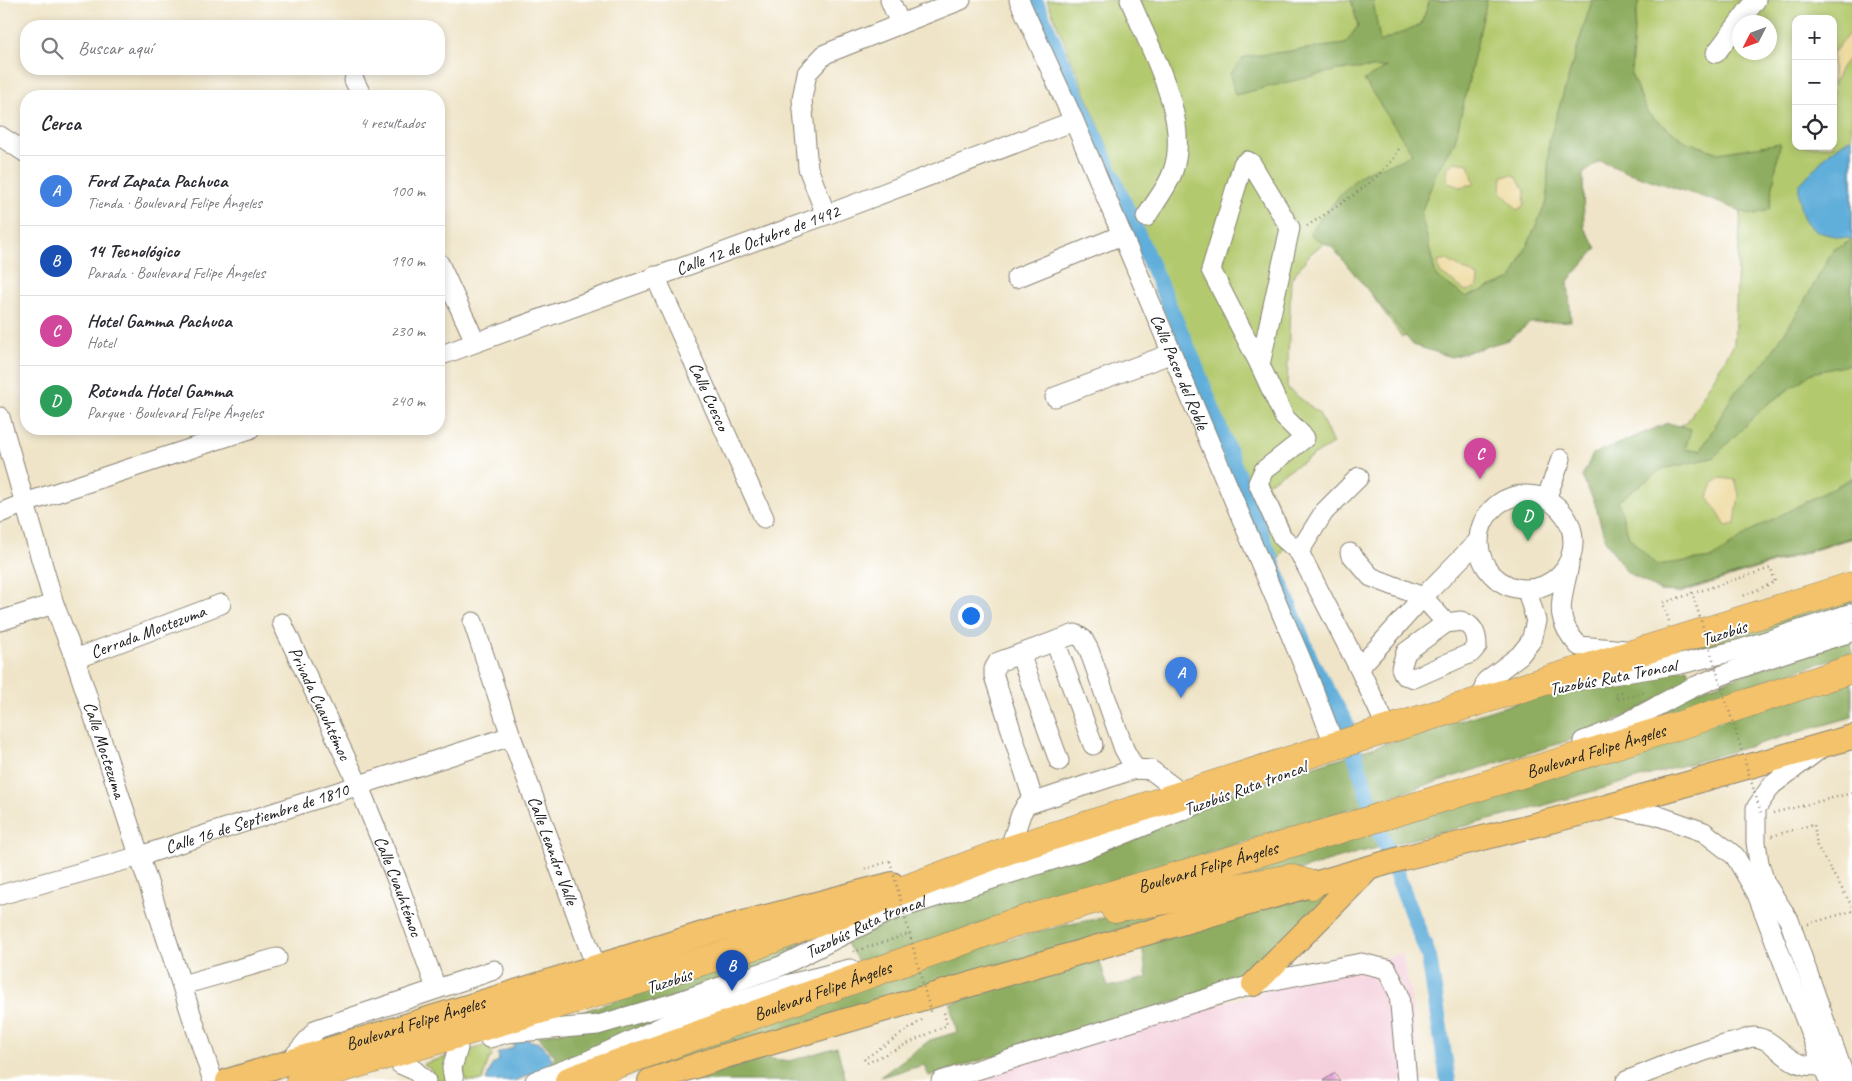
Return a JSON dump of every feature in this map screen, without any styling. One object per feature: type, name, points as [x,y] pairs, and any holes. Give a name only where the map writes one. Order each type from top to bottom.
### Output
[{"type":"highway","name":"Boulevard Felipe Ángeles","points":[[294,1072],[569,1002],[760,944],[1009,850],[1852,586]]},
{"type":"highway","name":"Boulevard Felipe Ángeles","points":[[569,1081],[1010,924],[1391,807],[1852,669]]},
{"type":"highway","points":[[1010,924],[1139,906],[1290,878],[1312,885]]},
{"type":"highway","points":[[350,1044],[569,1002]]},
{"type":"main road","name":"Boulevard Felipe Ángeles","points":[[650,1081],[725,1056],[1403,858],[1606,806],[1841,739]]},
{"type":"main road","points":[[1254,984],[1368,869]]},
{"type":"main road","name":"Boulevard Felipe Ángeles","points":[[228,1081],[294,1072],[350,1044],[710,932],[842,896],[951,871]]},
{"type":"street","points":[[890,0],[900,24]]},
{"type":"street","points":[[826,216],[808,168],[802,99],[807,73],[825,54],[961,0]]},
{"type":"street","name":"Calle Paseo del Roble","points":[[1019,0],[1074,121],[1170,354],[1304,668],[1357,742]]},
{"type":"street","points":[[1130,0],[1175,110],[1179,142],[1173,171],[1146,217]]},
{"type":"street","points":[[1716,54],[1756,0]]},
{"type":"street","name":"Calle 12 de Octubre de 1492","points":[[445,354],[655,276],[826,216],[1074,121]]},
{"type":"street","points":[[0,136],[20,149]]},
{"type":"street","points":[[1260,365],[1290,228],[1251,163],[1244,162],[1211,270],[1260,365],[1284,417],[1305,438],[1264,470],[1258,483],[1282,537],[1299,552],[1359,668],[1357,742]]},
{"type":"street","points":[[1016,278],[1122,235]]},
{"type":"street","points":[[445,276],[475,341]]},
{"type":"street","name":"Calle Cuesco","points":[[655,276],[764,518]]},
{"type":"street","points":[[1055,397],[1170,354]]},
{"type":"street","name":"Calle Moctezuma","points":[[0,416],[54,604],[75,659],[213,1081]]},
{"type":"street","points":[[0,513],[25,502],[226,435]]},
{"type":"street","points":[[1546,499],[1561,458]]},
{"type":"street","points":[[1299,552],[1324,512],[1359,478]]},
{"type":"street","points":[[1569,563],[1556,580],[1542,588],[1527,590],[1511,588],[1498,581],[1487,570],[1480,556],[1478,541],[1485,519],[1500,502],[1515,496],[1531,495],[1546,499],[1559,509],[1569,522],[1574,537],[1573,553],[1569,563],[1560,612],[1567,633],[1579,646],[1645,651]]},
{"type":"street","points":[[1359,668],[1478,541]]},
{"type":"street","points":[[1350,554],[1371,577],[1423,598],[1446,624]]},
{"type":"street","points":[[1480,703],[1486,681],[1520,654],[1531,641],[1536,621],[1527,590]]},
{"type":"street","name":"Tuzobús","points":[[1567,682],[1852,593]]},
{"type":"street","points":[[0,620],[54,604]]},
{"type":"street","name":"Cerrada Moctezuma","points":[[75,659],[221,604]]},
{"type":"street","name":"Tuzobús Ruta Troncal","points":[[1357,742],[1567,682],[1672,665],[1738,650],[1852,613]]},
{"type":"street","name":"Calle Leandro Valle","points":[[473,622],[511,736],[596,967]]},
{"type":"street","name":"Privada Cuauhtémoc","points":[[282,623],[358,784]]},
{"type":"street","name":"Tuzobús Ruta Troncal","points":[[1391,807],[1604,735],[1703,684],[1776,655],[1852,632]]},
{"type":"street","points":[[1034,802],[994,676],[994,669],[998,662],[1075,634],[1083,639],[1124,749],[1135,770]]},
{"type":"street","points":[[1055,641],[1093,745]]},
{"type":"street","points":[[1020,654],[1059,761]]},
{"type":"street","points":[[1604,735],[1852,657]]},
{"type":"street","name":"Calle 16 de Septiembre de 1810","points":[[0,895],[140,856],[511,736]]},
{"type":"street","points":[[1841,739],[1772,785],[1756,808],[1756,842],[1759,863],[1765,883],[1792,929],[1846,1081]]},
{"type":"street","name":"Tuzobús Ruta troncal","points":[[347,1081],[507,1033],[598,1025],[677,1002],[781,966],[889,912],[1090,848],[1357,742]]},
{"type":"street","points":[[1009,850],[1026,805],[1135,770],[1151,770],[1184,795]]},
{"type":"street","name":"Calle Cuauhtémoc","points":[[358,784],[397,880],[436,988]]},
{"type":"street","points":[[1606,806],[1656,815],[1704,832],[1735,856],[1757,894],[1826,1073]]},
{"type":"street","name":"Tuzobús Ruta troncal","points":[[535,1081],[583,1063],[674,1021],[786,985],[872,963],[1357,819]]},
{"type":"street","points":[[182,985],[277,958]]},
{"type":"street","points":[[941,1081],[1254,984],[1361,963],[1388,969],[1399,994],[1406,1081]]},
{"type":"street","points":[[294,1072],[317,1029],[494,970]]},
{"type":"street","points":[[1626,1081],[1709,1048],[1754,1037],[1767,1042],[1798,1065],[1812,1067],[1826,1073]]},
{"type":"street","points":[[454,1081],[452,1068],[458,1048]]},
{"type":"street","points":[[400,1064],[414,1070],[426,1081]]},
{"type":"path","points":[[1290,228],[1307,226],[1381,174],[1396,157],[1399,148]]},
{"type":"path","points":[[1663,603],[1692,592],[1771,568],[1775,582],[1739,598]]},
{"type":"path","points":[[1692,592],[1765,823]]},
{"type":"path","points":[[1762,816],[1852,793]]},
{"type":"path","points":[[1768,829],[1771,836],[1814,824],[1817,846],[1852,906]]},
{"type":"path","points":[[890,861],[932,1014],[864,1059],[867,1063],[947,1025]]},
{"type":"path","points":[[1792,929],[1852,911]]},
{"type":"path","points":[[845,955],[909,934]]},
{"type":"shaded area","points":[[1402,953],[1410,992],[1422,1081],[941,1081]]},
{"type":"green space","points":[[1047,0],[1852,0],[1852,538],[1676,594],[1629,567],[1607,466],[1687,422],[1734,344],[1741,207],[1594,156],[1577,170],[1580,259],[1438,331],[1402,337],[1330,238],[1310,254],[1291,279],[1287,388],[1319,413],[1333,444],[1267,483],[1291,535],[1278,561]]},
{"type":"green space","points":[[1351,0],[1373,0],[1380,42],[1421,24],[1430,0],[1487,0],[1455,141],[1437,171],[1421,213],[1436,276],[1466,297],[1512,279],[1547,201],[1549,140],[1592,0],[1639,0],[1634,29],[1631,74],[1648,114],[1685,141],[1719,153],[1780,143],[1769,210],[1752,215],[1629,173],[1600,161],[1583,174],[1584,228],[1597,248],[1568,281],[1571,321],[1530,323],[1508,340],[1451,357],[1413,345],[1333,248],[1309,234],[1336,200],[1359,176],[1372,169],[1394,163],[1412,153],[1364,80],[1387,67],[1338,70],[1235,95],[1230,74],[1244,57],[1345,44],[1358,26]]},
{"type":"green space","points":[[1852,240],[1852,364],[1812,373],[1765,406],[1713,458],[1662,469],[1618,501],[1629,537],[1656,565],[1713,558],[1752,530],[1852,478],[1852,537],[1680,592],[1660,591],[1626,571],[1605,540],[1595,503],[1582,477],[1593,454],[1668,423],[1691,429],[1685,450],[1701,450],[1734,393],[1766,361],[1800,309],[1833,250]]},
{"type":"green space","points":[[1852,596],[1852,610],[1741,644],[1652,661]]},
{"type":"green space","points":[[1852,637],[1852,653],[1654,716],[1691,693]]},
{"type":"green space","points":[[1687,668],[1691,682],[1593,733],[883,955],[858,961],[843,938],[1260,783],[1557,690]]},
{"type":"green space","points":[[1852,680],[1852,717],[1521,812],[1357,853],[1273,878],[1165,894]]},
{"type":"green space","points":[[1348,883],[1348,887],[1229,985],[929,1076],[924,1065],[880,1077],[930,1040],[957,1032],[950,1004],[1098,956],[1108,987],[1147,978],[1142,946]]},
{"type":"green space","points":[[1151,913],[1151,920],[624,1078],[619,1069],[807,1004],[1006,940],[1092,920]]},
{"type":"green space","points":[[843,928],[779,963],[625,1013],[534,1027]]},
{"type":"green space","points":[[682,1013],[550,1068],[555,1056],[538,1036],[633,1019]]},
{"type":"green space","points":[[505,1039],[507,1043],[491,1052],[492,1057],[489,1059],[482,1081],[466,1081],[464,1066],[468,1051]]},
{"type":"green space","points":[[837,1047],[846,1081],[692,1081],[763,1058],[790,1061]]},
{"type":"green space","points":[[446,1057],[446,1081],[439,1081],[430,1069],[423,1064]]},
{"type":"sand","points":[[1852,30],[1852,54],[1841,67],[1837,76],[1837,60],[1837,48]]},
{"type":"sand","points":[[1455,162],[1468,164],[1475,184],[1460,187],[1448,183],[1446,168]]},
{"type":"sand","points":[[1515,175],[1525,191],[1524,205],[1517,210],[1501,191],[1502,176]]},
{"type":"sand","points":[[1447,260],[1478,277],[1477,288],[1466,291],[1440,273],[1438,262]]},
{"type":"sand","points":[[1721,478],[1735,480],[1739,494],[1735,524],[1726,526],[1708,497],[1713,483]]},
{"type":"water","points":[[1852,137],[1852,239],[1826,234],[1810,226],[1801,211],[1799,199],[1799,185],[1830,152],[1837,150],[1837,147]]},
{"type":"water","points":[[525,1039],[542,1044],[552,1058],[549,1067],[514,1081],[486,1081],[492,1065],[499,1060],[498,1053],[514,1047],[513,1042]]},
{"type":"building","points":[[1335,1073],[1340,1081],[1323,1081]]},
{"type":"waterway","points":[[1035,0],[1193,360],[1311,661],[1345,722],[1375,819],[1429,957],[1448,1081]]},
{"type":"place","name":"Hotel Gamma Pachuca","points":[[1480,479]]},
{"type":"place","name":"Rotonda Hotel Gamma","points":[[1528,541]]},
{"type":"place","name":"Ford Zapata Pachuca","points":[[1181,698]]},
{"type":"place","name":"14 Tecnológico","points":[[732,991]]}]
